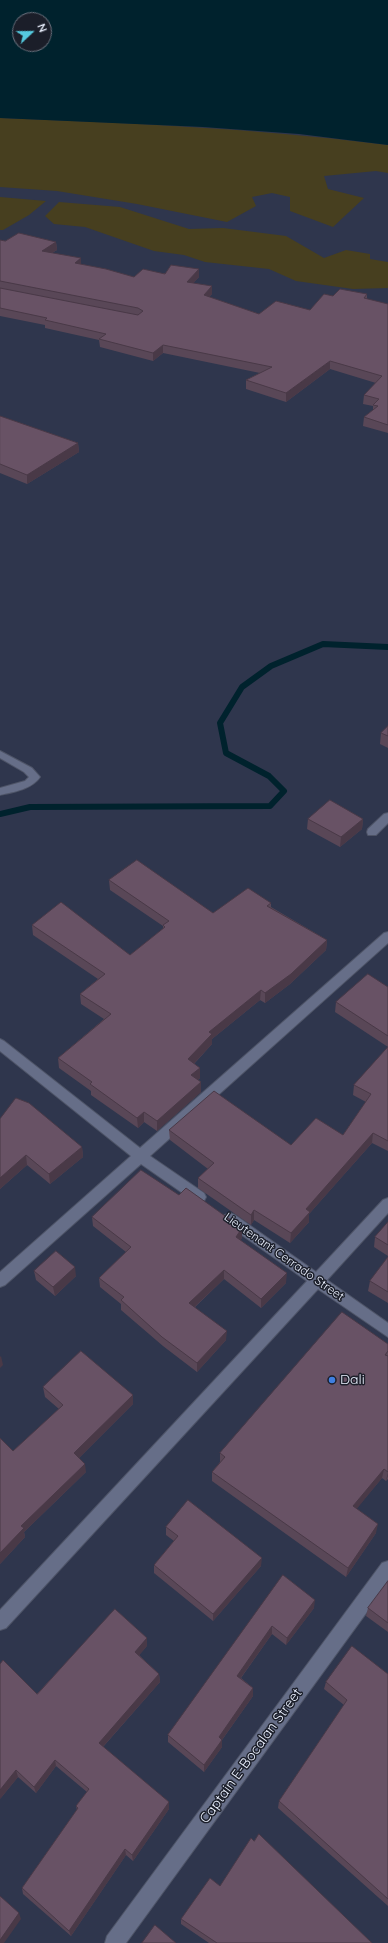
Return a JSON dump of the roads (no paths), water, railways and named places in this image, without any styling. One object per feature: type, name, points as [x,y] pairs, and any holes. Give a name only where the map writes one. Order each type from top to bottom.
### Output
[{"type":"street","points":[[0,754],[28,770],[36,777],[29,783],[0,792]]},
{"type":"street","points":[[372,832],[388,817]]},
{"type":"street","points":[[0,1281],[388,936]]},
{"type":"street","name":"Lieutenant Cerrado Street","points":[[0,1044],[140,1156],[388,1331]]},
{"type":"street","points":[[0,1622],[388,1204]]},
{"type":"street","name":"Captain E-Bocalan Street","points":[[114,1943],[388,1569]]},
{"type":"water","points":[[0,0],[388,0],[388,145],[299,134],[203,127],[0,118]]},
{"type":"waterway","points":[[0,814],[30,807],[270,806],[284,791],[269,776],[226,753],[220,723],[242,687],[271,666],[323,644],[388,647]]},
{"type":"place","name":"Dali","points":[[332,1380]]}]
